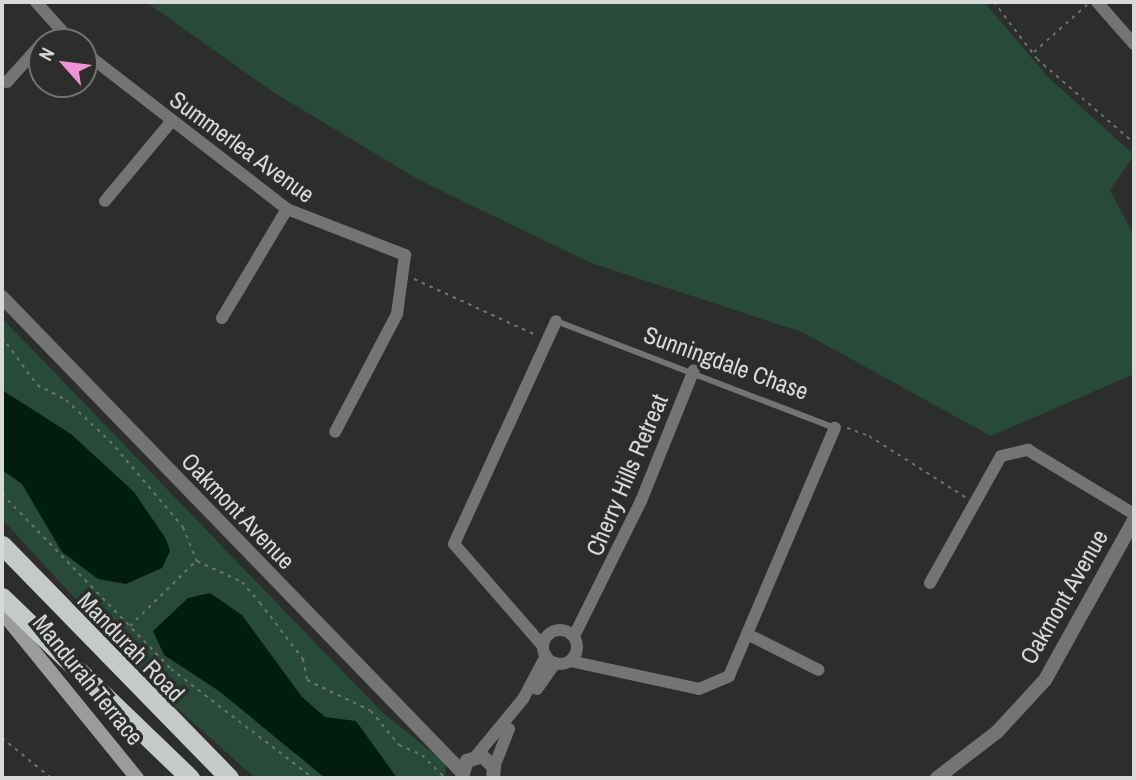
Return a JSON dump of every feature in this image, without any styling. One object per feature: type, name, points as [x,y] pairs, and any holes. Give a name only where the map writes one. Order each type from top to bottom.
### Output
[{"type":"highway","name":"Mandurah Road","points":[[2,545],[229,778]]},
{"type":"highway","points":[[2,597],[190,778]]},
{"type":"main road","name":"Mandurah Terrace","points":[[2,612],[137,778]]},
{"type":"street","points":[[36,2],[55,28]]},
{"type":"street","points":[[1097,2],[1134,44]]},
{"type":"street","points":[[7,82],[28,58]]},
{"type":"street","name":"Summerlea Avenue","points":[[98,64],[170,123],[287,209],[392,246],[405,255],[407,276]]},
{"type":"street","points":[[105,201],[170,123]]},
{"type":"street","points":[[222,318],[287,209]]},
{"type":"street","points":[[335,432],[385,344],[407,276]]},
{"type":"street","name":"Oakmont Avenue","points":[[2,297],[462,775]]},
{"type":"street","name":"Sunningdale Chase","points":[[548,655],[520,614],[459,556],[454,533],[476,506],[556,321]]},
{"type":"street","name":"Cherry Hills Retreat","points":[[569,661],[595,595],[694,370]]},
{"type":"street","points":[[548,655],[699,689],[729,676],[835,428]]},
{"type":"street","points":[[930,583],[1001,456],[1028,450],[1134,514]]},
{"type":"street","name":"Oakmont Avenue","points":[[937,778],[997,732],[1045,680],[1134,520]]},
{"type":"street","name":"Cherry Hills Retreat","points":[[548,655],[556,631],[595,595]]},
{"type":"street","name":"Sunningdale Chase","points":[[520,614],[576,643]]},
{"type":"street","points":[[747,634],[819,670]]},
{"type":"street","points":[[576,643],[609,670]]},
{"type":"street","points":[[444,754],[473,757],[500,775],[503,739],[548,655]]},
{"type":"street","points":[[462,775],[473,757],[523,699],[548,655]]},
{"type":"lane","name":"Sunningdale Chase","points":[[556,321],[694,370],[835,428]]},
{"type":"path","points":[[994,2],[1033,53],[1134,143]]},
{"type":"path","points":[[1033,53],[1090,2]]},
{"type":"path","points":[[407,276],[547,340]]},
{"type":"path","points":[[2,337],[37,385],[66,400],[110,441],[183,527],[197,561],[242,582],[303,659],[314,686],[371,711],[399,745],[422,755],[444,778]]},
{"type":"path","points":[[835,428],[869,436],[975,503]]},
{"type":"path","points":[[2,494],[129,627],[204,697],[313,778]]},
{"type":"path","points":[[129,627],[197,561]]},
{"type":"path","points":[[2,738],[51,778]]},
{"type":"shaded area","points":[[146,2],[984,2],[1048,77],[1134,155],[1110,190],[1134,236],[1134,374],[991,436],[802,332],[591,263],[419,180],[273,92]]},
{"type":"shaded area","points":[[2,318],[381,711],[446,764],[445,778],[255,778],[169,701],[2,519]]},
{"type":"shaded area","points":[[2,390],[71,434],[134,492],[166,539],[170,551],[162,568],[126,584],[98,579],[62,552],[22,484],[2,470]]},
{"type":"shaded area","points":[[210,593],[242,615],[302,697],[325,717],[356,721],[397,778],[325,778],[219,691],[164,655],[153,631],[188,598]]}]
